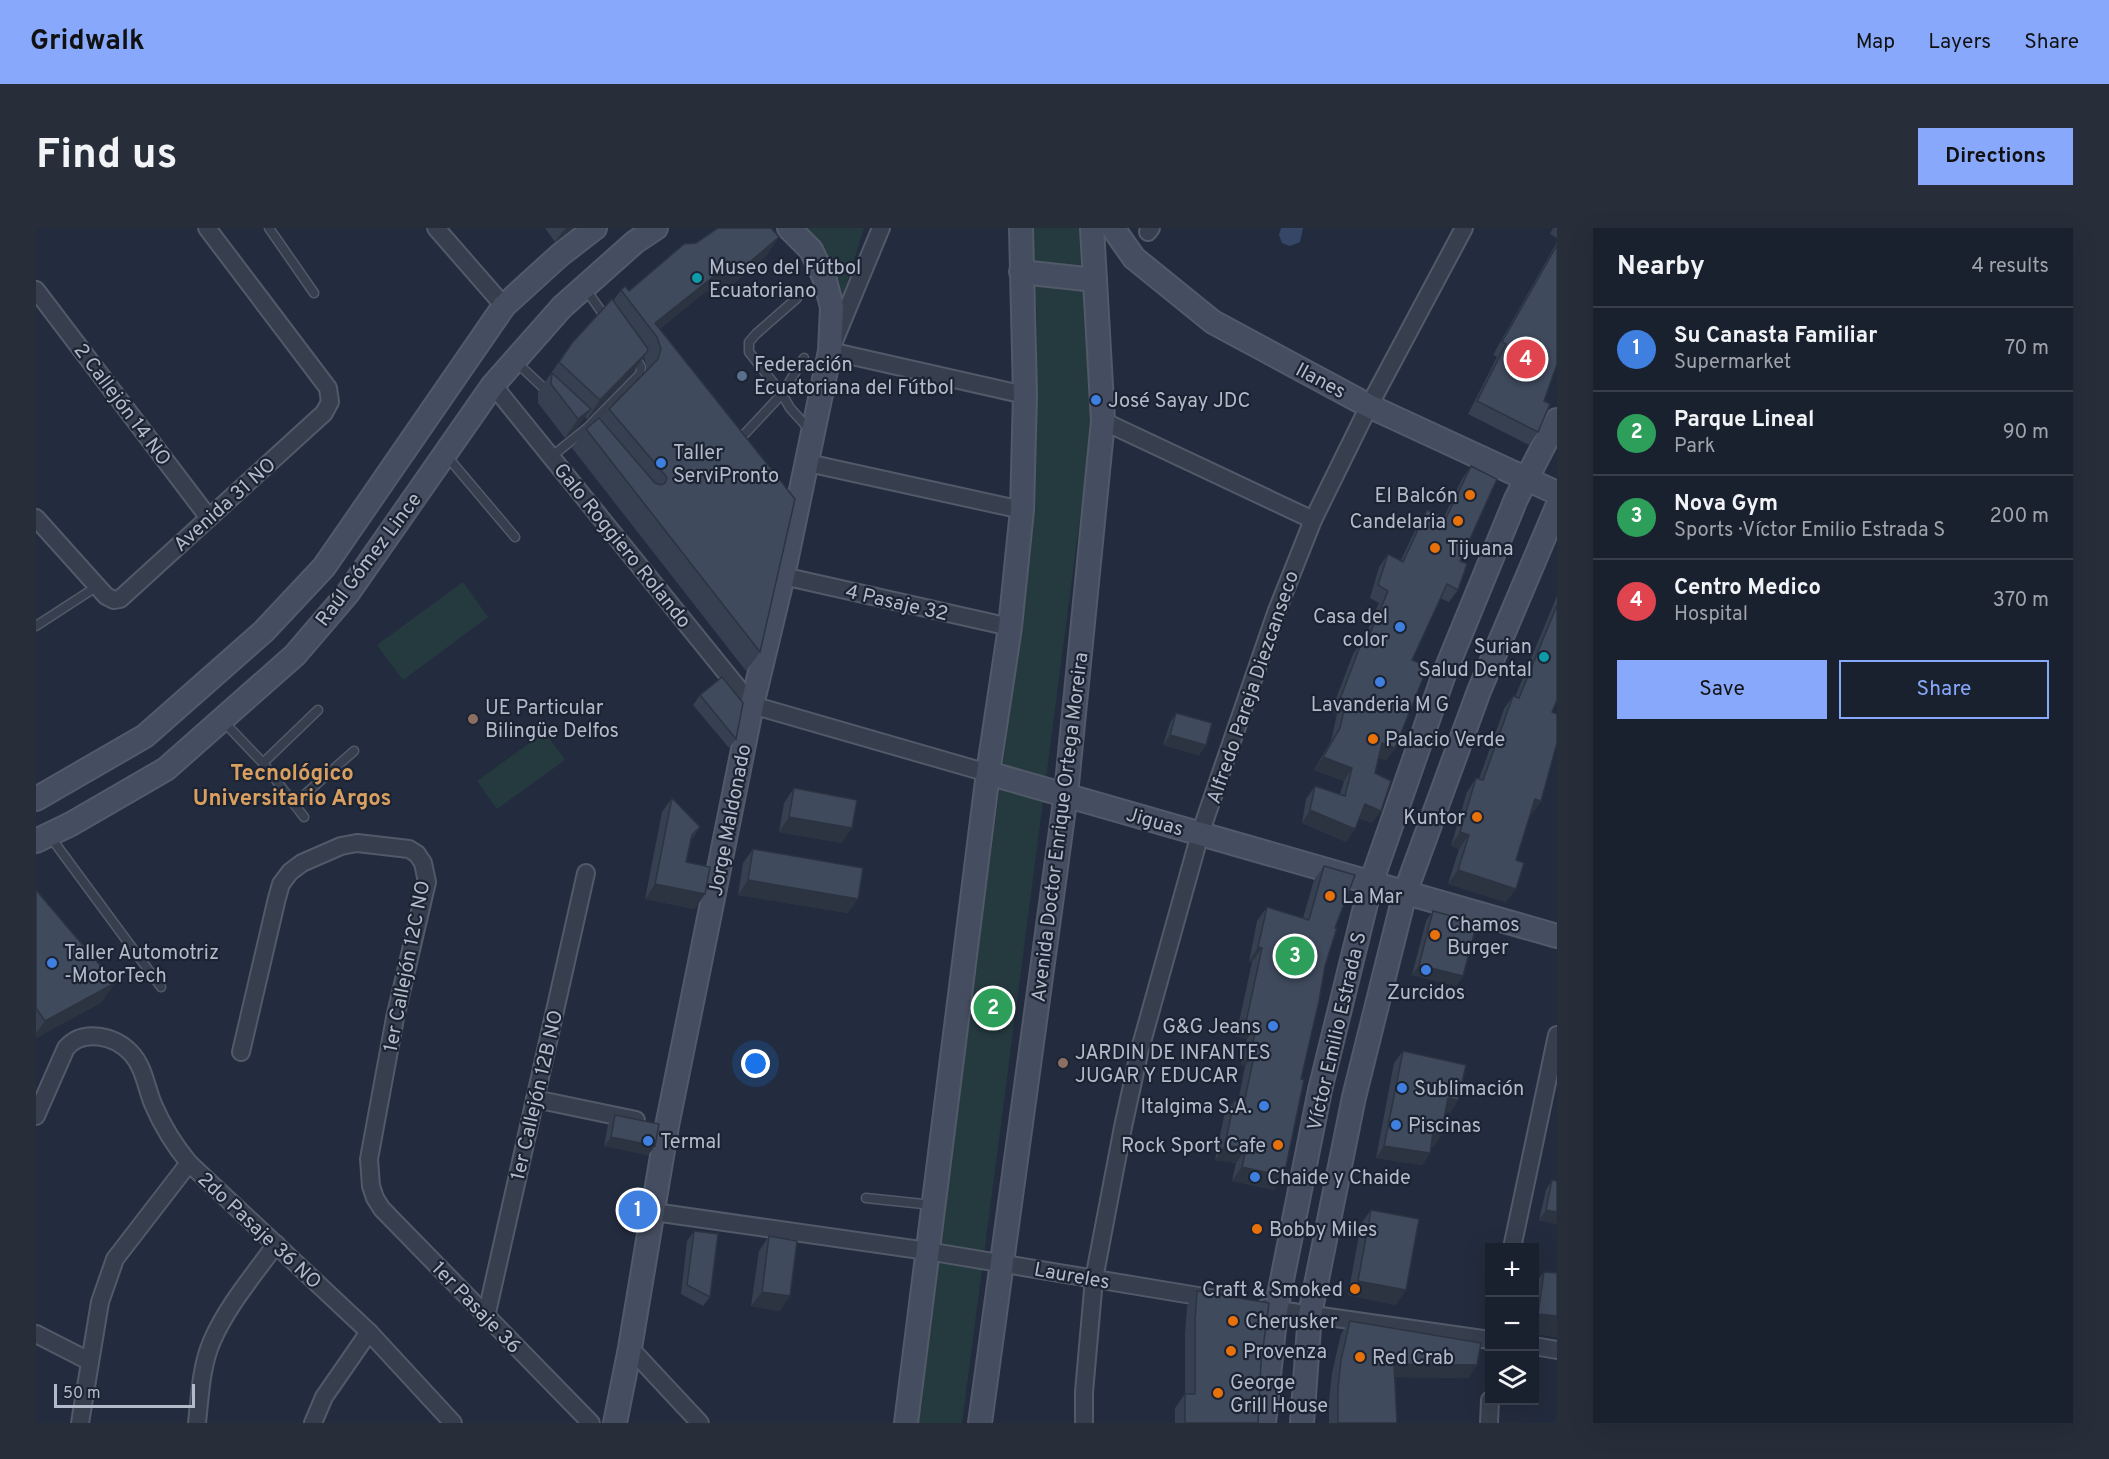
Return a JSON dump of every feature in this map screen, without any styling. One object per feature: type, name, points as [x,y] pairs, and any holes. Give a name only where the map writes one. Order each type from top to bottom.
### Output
[{"type":"main road","name":"Raúl Gómez Lince","points":[[36,799],[146,736],[264,631],[324,567],[504,306],[560,255],[595,228]]},
{"type":"main road","name":"Raúl Gómez Lince","points":[[42,838],[71,824],[166,769],[295,655],[348,593],[493,385],[562,307],[635,242],[656,228]]},
{"type":"main road","points":[[635,242],[677,228]]},
{"type":"main road","points":[[789,228],[811,250],[824,277],[832,307],[830,351]]},
{"type":"main road","points":[[906,1423],[988,773],[1010,627],[1022,510],[1025,395],[1020,228]]},
{"type":"main road","name":"Avenida Doctor Enrique Ortega Moreira","points":[[980,1423],[1066,794],[1103,421],[1092,228]]},
{"type":"main road","name":"Ilanes","points":[[1113,228],[1134,258],[1213,322],[1369,406],[1557,493]]},
{"type":"main road","points":[[1021,272],[1095,280],[1101,267],[1110,259],[1122,255],[1134,258]]},
{"type":"main road","name":"Jorge Maldonado","points":[[615,1423],[654,1212],[667,1126],[752,705],[808,463],[830,351]]},
{"type":"main road","name":"Víctor Emilio Estrada S","points":[[1264,1423],[1276,1310],[1320,1090],[1371,883],[1443,677],[1516,499],[1557,420]]},
{"type":"main road","name":"Víctor Emilio Estrada S","points":[[1302,1423],[1310,1314],[1354,1097],[1405,893],[1479,691],[1557,507]]},
{"type":"main road","points":[[1443,677],[1479,691]]},
{"type":"main road","name":"Jiguas","points":[[988,773],[1557,936]]},
{"type":"main road","points":[[1320,1090],[1354,1097]]},
{"type":"street","name":"Avenida 31 NO","points":[[96,587],[114,600],[120,598],[324,413],[330,402],[328,388],[207,228]]},
{"type":"street","points":[[436,228],[504,306]]},
{"type":"street","name":"Jorge Maldonado","points":[[830,351],[881,228]]},
{"type":"street","name":"Alfredo Pareja Diezcanseco","points":[[1084,1423],[1084,1392],[1094,1279],[1140,1049],[1200,834],[1276,613],[1313,520],[1369,406],[1464,228]]},
{"type":"street","name":"2 Callejón 14 NO","points":[[36,291],[209,518]]},
{"type":"street","points":[[830,351],[1025,395]]},
{"type":"street","name":"Galo Roggiero Rolando","points":[[493,385],[752,705]]},
{"type":"street","points":[[1103,421],[1313,520]]},
{"type":"street","points":[[808,463],[1022,510]]},
{"type":"street","points":[[36,518],[96,587]]},
{"type":"street","name":"4 Pasaje 32","points":[[783,576],[1010,627]]},
{"type":"street","name":"Jiguas","points":[[752,705],[988,773]]},
{"type":"street","name":"1er Callejón 12C NO","points":[[241,1052],[277,898],[281,884],[290,872],[326,851],[357,843],[409,849],[417,854],[423,863],[427,882],[393,1027],[369,1159],[371,1186]]},
{"type":"street","name":"1er Callejón 12B NO","points":[[486,1317],[586,873]]},
{"type":"street","points":[[1513,1243],[1557,1035]]},
{"type":"street","name":"2do Pasaje 36 NO","points":[[36,1116],[66,1048],[73,1039],[86,1036],[104,1037],[119,1044],[132,1054],[143,1072],[153,1104],[162,1122],[176,1148],[189,1163],[369,1332],[453,1423]]},
{"type":"street","points":[[535,1099],[667,1126]]},
{"type":"street","points":[[80,1423],[100,1302],[115,1259],[189,1163]]},
{"type":"street","name":"1er Pasaje 36","points":[[371,1186],[382,1209],[591,1423]]},
{"type":"street","name":"Laureles","points":[[654,1212],[927,1251],[1231,1302]]},
{"type":"street","points":[[196,1423],[204,1368],[211,1342],[225,1317],[276,1244]]},
{"type":"street","points":[[1253,1306],[1485,1339]]},
{"type":"street","points":[[313,1423],[324,1397],[369,1332]]},
{"type":"street","points":[[36,1334],[90,1361]]},
{"type":"street","points":[[630,1348],[700,1423]]},
{"type":"street","points":[[1539,1348],[1557,1350]]},
{"type":"street","points":[[1489,1423],[1490,1405]]},
{"type":"lane","points":[[269,228],[314,293]]},
{"type":"lane","points":[[584,287],[614,328]]},
{"type":"lane","points":[[797,298],[749,342],[749,352],[782,394],[790,408],[814,434]]},
{"type":"lane","points":[[551,458],[587,428],[640,374],[641,367],[638,360],[626,344]]},
{"type":"lane","points":[[740,439],[782,394],[804,358]]},
{"type":"lane","points":[[515,360],[556,400]]},
{"type":"lane","points":[[579,421],[594,437]]},
{"type":"lane","points":[[445,454],[515,537]]},
{"type":"lane","points":[[36,626],[96,587]]},
{"type":"lane","points":[[262,763],[318,710]]},
{"type":"lane","points":[[222,719],[262,763],[304,817]]},
{"type":"lane","points":[[294,804],[354,751]]},
{"type":"lane","points":[[42,838],[161,987]]},
{"type":"lane","points":[[866,1197],[933,1205]]},
{"type":"green space","points":[[803,228],[864,228],[838,312]]},
{"type":"green space","points":[[1025,228],[1081,228],[1090,415],[1089,448],[962,1423],[915,1423],[1026,593],[1037,434],[1037,311]]},
{"type":"green space","points":[[463,582],[488,617],[403,680],[377,645]]},
{"type":"green space","points":[[545,732],[565,760],[497,809],[477,781]]},
{"type":"water","points":[[1281,228],[1303,228],[1300,242],[1290,246],[1282,243],[1279,235]]},
{"type":"building","points":[[718,228],[771,228],[779,237],[736,274],[718,273],[655,323],[795,499],[760,652],[586,429],[599,418],[655,483],[661,485],[665,483],[667,478],[665,475],[609,409],[658,359],[661,349],[657,337],[621,290],[625,286],[629,291],[684,244],[696,243]]},
{"type":"building","points":[[1557,245],[1557,364],[1544,401],[1550,404],[1538,432],[1477,401],[1506,344],[1502,342]]},
{"type":"building","points":[[612,299],[648,349],[600,400],[559,362],[572,343]]},
{"type":"building","points":[[552,373],[591,409],[578,419],[551,384]]},
{"type":"building","points":[[1471,466],[1497,479],[1460,561],[1467,564],[1458,590],[1447,584],[1412,660],[1428,666],[1395,748],[1382,743],[1375,773],[1391,781],[1381,811],[1365,804],[1355,829],[1310,810],[1315,786],[1345,796],[1352,768],[1323,757],[1340,728],[1346,701],[1340,699],[1362,641],[1366,643],[1388,591],[1378,585],[1388,554],[1403,562],[1427,510],[1446,518]]},
{"type":"building","points":[[1557,605],[1557,700],[1552,712],[1557,714],[1557,743],[1541,801],[1535,799],[1516,860],[1524,863],[1516,889],[1458,870],[1469,835],[1460,832],[1476,778],[1483,780],[1513,696],[1519,698]]},
{"type":"building","points":[[722,677],[743,703],[736,739],[700,695]]},
{"type":"building","points":[[1176,713],[1212,723],[1206,745],[1170,735]]},
{"type":"building","points":[[794,788],[857,800],[852,828],[789,817]]},
{"type":"building","points":[[672,798],[700,827],[692,835],[686,862],[710,867],[705,894],[655,884]]},
{"type":"building","points":[[753,849],[863,868],[858,899],[748,880]]},
{"type":"building","points":[[1324,866],[1355,875],[1335,928],[1337,928],[1325,966],[1301,1079],[1304,1080],[1284,1176],[1242,1167],[1246,1149],[1225,1145],[1234,1101],[1244,1103],[1255,1052],[1251,1051],[1257,1024],[1246,1022],[1262,948],[1258,947],[1267,907],[1309,920]]},
{"type":"building","points":[[36,890],[115,983],[45,1021],[36,1008]]},
{"type":"building","points":[[1433,911],[1477,923],[1463,976],[1419,965]]},
{"type":"building","points":[[1403,1051],[1466,1065],[1458,1100],[1448,1098],[1441,1135],[1433,1133],[1430,1153],[1384,1146]]},
{"type":"building","points":[[615,1115],[659,1124],[655,1146],[611,1137]]},
{"type":"building","points":[[1552,1180],[1557,1181],[1557,1212],[1546,1210]]},
{"type":"building","points":[[1371,1210],[1419,1219],[1406,1290],[1358,1281]]},
{"type":"building","points":[[694,1231],[718,1234],[710,1297],[687,1285]]},
{"type":"building","points":[[769,1236],[797,1241],[790,1296],[762,1292]]},
{"type":"building","points":[[1544,1272],[1557,1273],[1557,1316],[1539,1314]]},
{"type":"building","points":[[1197,1291],[1269,1303],[1261,1363],[1258,1423],[1185,1423],[1185,1394],[1195,1394]]},
{"type":"building","points":[[1350,1321],[1481,1343],[1477,1365],[1394,1364],[1397,1423],[1338,1423],[1341,1360]]},
{"type":"place","name":"Museo del Fútbol Ecuatoriano","points":[[697,278]]},
{"type":"place","name":"Centro Medico","points":[[1526,359]]},
{"type":"place","name":"Federación Ecuatoriana del Fútbol","points":[[742,376]]},
{"type":"place","name":"José Sayay JDC","points":[[1096,400]]},
{"type":"place","name":"Taller ServiPronto","points":[[661,463]]},
{"type":"place","name":"El Balcón","points":[[1470,495]]},
{"type":"place","name":"Candelaria","points":[[1458,521]]},
{"type":"place","name":"Tijuana","points":[[1435,548]]},
{"type":"place","name":"Casa del color","points":[[1400,627]]},
{"type":"place","name":"Surian Salud Dental","points":[[1544,657]]},
{"type":"place","name":"Lavanderia M G","points":[[1380,682]]},
{"type":"place","name":"UE Particular Bilingüe Delfos","points":[[473,719]]},
{"type":"place","name":"Palacio Verde","points":[[1373,739]]},
{"type":"place","name":"Kuntor","points":[[1477,817]]},
{"type":"place","name":"La Mar","points":[[1330,896]]},
{"type":"place","name":"Chamos Burger","points":[[1435,935]]},
{"type":"place","name":"Nova Gym","points":[[1295,956]]},
{"type":"place","name":"Taller Automotriz -MotorTech","points":[[52,963]]},
{"type":"place","name":"Zurcidos","points":[[1426,970]]},
{"type":"place","name":"Parque Lineal","points":[[993,1008]]},
{"type":"place","name":"G&G Jeans","points":[[1273,1026]]},
{"type":"place","name":"JARDIN DE INFANTES JUGAR Y EDUCAR","points":[[1063,1063]]},
{"type":"place","name":"Sublimación","points":[[1402,1088]]},
{"type":"place","name":"Italgima S.A.","points":[[1264,1106]]},
{"type":"place","name":"Piscinas","points":[[1396,1125]]},
{"type":"place","name":"Termal","points":[[648,1141]]},
{"type":"place","name":"Rock Sport Cafe","points":[[1278,1145]]},
{"type":"place","name":"Chaide y Chaide","points":[[1255,1177]]},
{"type":"place","name":"Su Canasta Familiar","points":[[638,1210]]},
{"type":"place","name":"Bobby Miles","points":[[1257,1229]]},
{"type":"place","name":"Craft & Smoked","points":[[1355,1289]]},
{"type":"place","name":"Cherusker","points":[[1233,1321]]},
{"type":"place","name":"Provenza","points":[[1231,1351]]},
{"type":"place","name":"Red Crab","points":[[1360,1357]]},
{"type":"place","name":"George Grill House","points":[[1218,1393]]},
{"type":"district","name":"Tecnológico Universitario Argos","points":[[292,784]]}]
